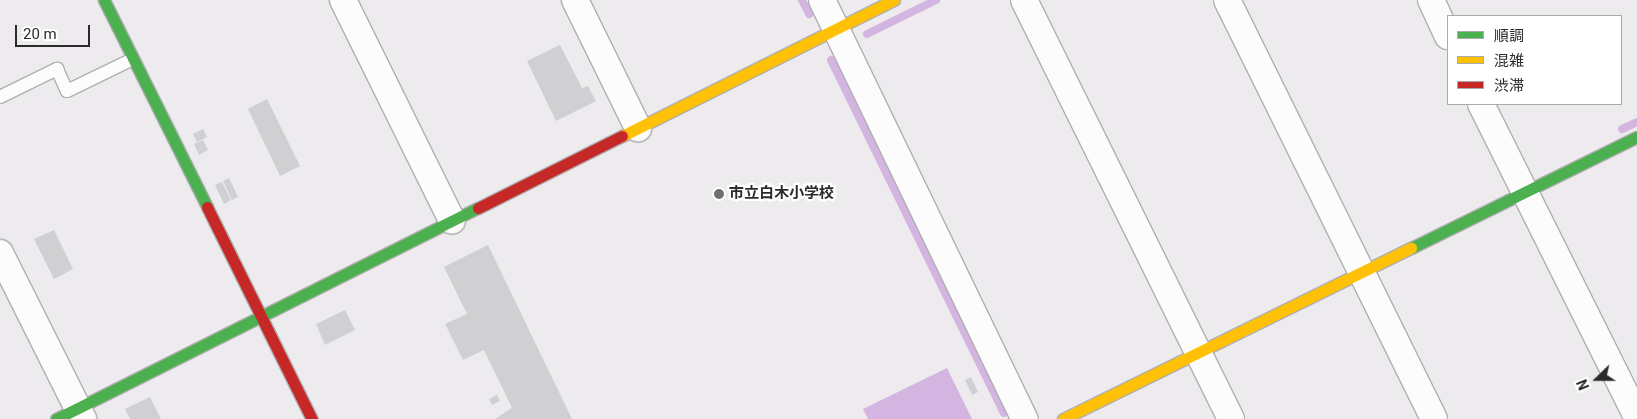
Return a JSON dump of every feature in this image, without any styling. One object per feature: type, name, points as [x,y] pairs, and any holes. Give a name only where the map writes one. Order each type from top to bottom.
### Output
[{"type":"street","points":[[104,0],[312,419]]},
{"type":"street","points":[[343,0],[452,222]]},
{"type":"street","points":[[575,0],[638,128]]},
{"type":"street","points":[[822,0],[1025,419]]},
{"type":"street","points":[[0,253],[72,416],[261,317],[894,0]]},
{"type":"street","points":[[1024,0],[1231,419]]},
{"type":"street","points":[[1227,0],[1434,419]]},
{"type":"street","points":[[1431,0],[1447,34]]},
{"type":"street","points":[[1481,105],[1637,417]]},
{"type":"street","points":[[1063,419],[1637,137]]},
{"type":"lane","points":[[0,97],[57,70],[67,90],[133,59]]},
{"type":"shaded area","points":[[947,368],[972,419],[868,419],[863,409]]},
{"type":"building","points":[[560,45],[582,88],[588,86],[596,101],[556,121],[527,61]]},
{"type":"building","points":[[267,99],[300,166],[280,176],[248,109]]},
{"type":"building","points":[[203,129],[207,137],[197,142],[193,134]]},
{"type":"building","points":[[203,140],[208,150],[199,155],[194,144]]},
{"type":"building","points":[[229,178],[238,197],[232,200],[223,181]]},
{"type":"building","points":[[222,182],[231,200],[224,204],[215,185]]},
{"type":"building","points":[[54,230],[73,269],[54,279],[34,239]]},
{"type":"building","points":[[488,245],[572,419],[495,419],[512,408],[484,350],[463,360],[445,324],[467,314],[444,267]]},
{"type":"building","points":[[345,310],[355,330],[325,345],[316,324]]},
{"type":"building","points":[[971,377],[978,392],[972,395],[965,380]]},
{"type":"building","points":[[497,395],[500,401],[492,405],[489,399]]},
{"type":"building","points":[[150,397],[161,419],[130,419],[125,409]]},
{"type":"waterway","points":[[802,0],[809,14]]},
{"type":"waterway","points":[[867,34],[936,0]]},
{"type":"waterway","points":[[831,60],[1004,413]]},
{"type":"waterway","points":[[1622,129],[1637,122]]},
{"type":"traffic: fast","points":[[104,0],[207,207]]},
{"type":"traffic: fast","points":[[1411,248],[1637,137]]},
{"type":"traffic: fast","points":[[56,419],[478,208]]},
{"type":"traffic: slow","points":[[622,136],[894,0]]},
{"type":"traffic: slow","points":[[1063,419],[1411,248]]},
{"type":"traffic: jam","points":[[478,208],[622,136]]},
{"type":"traffic: jam","points":[[207,207],[312,419]]},
{"type":"place","name":"市立白木小学校","points":[[719,194]]}]
